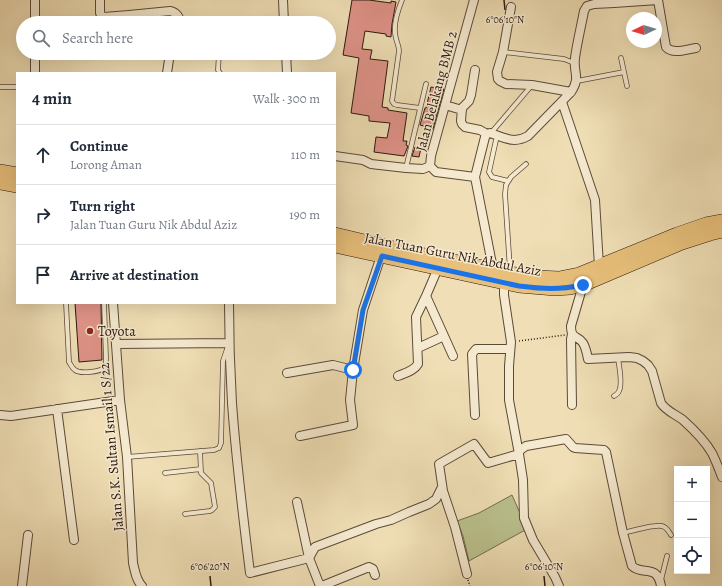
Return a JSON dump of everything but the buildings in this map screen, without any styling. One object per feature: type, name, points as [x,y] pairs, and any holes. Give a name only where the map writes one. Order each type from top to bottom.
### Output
[{"type":"main road","points":[[0,171],[16,174]]},
{"type":"main road","points":[[0,183],[16,186]]},
{"type":"main road","name":"Jalan Tuan Guru Nik Abdul Aziz","points":[[336,246],[438,268],[507,278],[559,278],[579,274],[677,234],[706,224],[722,221]]},
{"type":"main road","name":"Jalan Tuan Guru Nik Abdul Aziz","points":[[336,234],[493,269],[525,287],[555,289],[583,285],[682,244],[722,231]]},
{"type":"street","points":[[35,0],[35,16]]},
{"type":"street","points":[[100,0],[100,13],[102,16]]},
{"type":"street","points":[[283,0],[284,16]]},
{"type":"street","name":"Jalan Belakang BMB 2","points":[[474,0],[431,156],[430,166],[436,172],[475,177]]},
{"type":"street","points":[[475,70],[470,99],[462,108],[461,121],[463,126],[489,134],[514,140],[521,140],[528,136],[576,86],[577,81],[575,63],[585,3],[594,4],[658,0],[666,48],[673,51],[696,48]]},
{"type":"street","points":[[511,7],[503,52],[497,72],[497,76],[500,81],[506,84],[532,85],[571,92]]},
{"type":"street","points":[[116,16],[170,11],[178,16]]},
{"type":"street","points":[[35,60],[35,72]]},
{"type":"street","points":[[168,72],[169,60]]},
{"type":"street","points":[[286,60],[287,72]]},
{"type":"street","points":[[562,102],[595,200],[599,266]]},
{"type":"street","points":[[445,105],[462,110]]},
{"type":"street","points":[[489,134],[485,137],[475,177],[493,269]]},
{"type":"street","points":[[336,156],[363,160],[371,164],[406,168],[424,169],[430,166]]},
{"type":"street","points":[[300,436],[353,425],[350,400],[353,370],[363,310],[382,256]]},
{"type":"street","points":[[398,376],[414,369],[417,366],[418,348],[416,316],[438,268]]},
{"type":"street","points":[[507,278],[504,295],[511,346],[509,366],[509,400],[523,480],[524,518],[533,540],[559,586]]},
{"type":"street","points":[[572,405],[571,326],[583,285]]},
{"type":"street","points":[[426,296],[453,356]]},
{"type":"street","name":"Jalan S.K. Sultan Ismail 1 S/22","points":[[113,304],[120,400],[126,456],[133,563],[136,575],[142,586]]},
{"type":"street","points":[[229,304],[232,404],[250,573],[309,558],[315,548],[376,524],[391,520],[429,504],[436,499],[442,487]]},
{"type":"street","points":[[572,334],[583,342],[588,359],[629,357],[637,358],[648,365],[652,371],[663,407],[683,420],[704,442],[712,453],[722,476]]},
{"type":"street","points":[[418,348],[444,336]]},
{"type":"street","points":[[116,344],[230,343]]},
{"type":"street","points":[[475,415],[472,354],[479,348],[511,346]]},
{"type":"street","points":[[287,373],[333,365],[353,370]]},
{"type":"street","points":[[0,415],[11,416],[120,400]]},
{"type":"street","points":[[57,409],[74,540]]},
{"type":"street","points":[[467,574],[455,527],[442,487],[439,464],[474,444],[488,463],[519,452],[526,446],[566,439],[575,448],[604,450],[606,452],[623,533],[632,566],[635,569],[651,572],[657,575],[661,583]]},
{"type":"street","points":[[297,502],[309,558],[321,586],[369,567],[373,569],[375,575]]},
{"type":"street","points":[[22,586],[28,535]]},
{"type":"lane","points":[[402,0],[395,32],[399,51],[392,101],[397,105],[420,108]]},
{"type":"lane","points":[[503,52],[564,59],[575,63]]},
{"type":"lane","points":[[621,58],[627,86]]},
{"type":"lane","points":[[219,60],[218,70],[219,72]]},
{"type":"lane","points":[[577,81],[624,72]]},
{"type":"lane","points":[[406,168],[426,84]]},
{"type":"lane","points":[[489,134],[532,85]]},
{"type":"lane","points":[[0,87],[16,86]]},
{"type":"lane","points":[[496,140],[489,172],[492,177],[508,181]]},
{"type":"lane","points":[[507,278],[506,185],[511,177],[526,164]]},
{"type":"lane","points":[[66,304],[69,362],[76,371],[81,372],[99,371],[106,365],[104,304]]},
{"type":"lane","points":[[126,456],[217,450],[220,445],[223,361],[230,343]]},
{"type":"lane","points":[[614,396],[620,391],[618,357]]},
{"type":"lane","points":[[185,514],[210,511],[215,507],[212,483],[202,474],[200,451]]},
{"type":"lane","points":[[165,473],[201,469]]},
{"type":"lane","points":[[623,533],[655,526],[662,526],[669,531],[671,535]]},
{"type":"lane","points":[[661,583],[667,556]]},
{"type":"path","points":[[511,346],[572,334]]},
{"type":"green space","points":[[512,495],[527,529],[469,561],[463,536],[457,521],[479,513]]},
{"type":"place","name":"Toyota","points":[[90,331]]},
{"type":"route","points":[[353,370],[363,310],[382,256],[519,286],[555,289],[583,285]]}]
